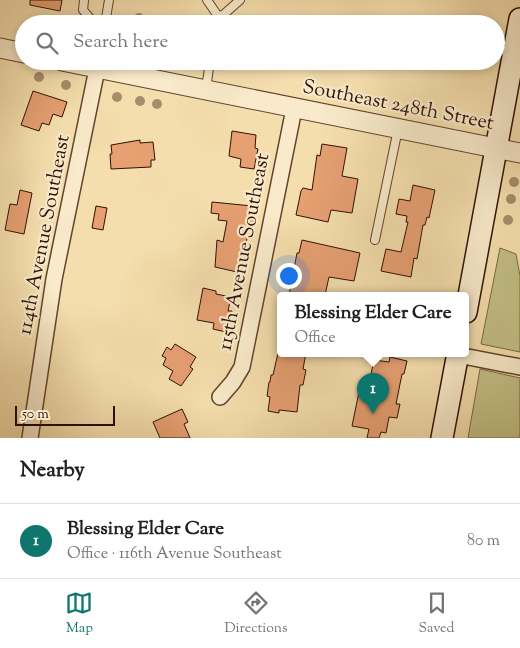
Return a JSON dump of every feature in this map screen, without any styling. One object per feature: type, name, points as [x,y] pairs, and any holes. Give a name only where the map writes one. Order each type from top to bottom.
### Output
[{"type":"main road","points":[[469,295],[520,20]]},
{"type":"main road","points":[[442,438],[457,357]]},
{"type":"street","points":[[0,48],[15,51]]},
{"type":"street","name":"114th Avenue Southeast","points":[[30,438],[54,279],[97,70]]},
{"type":"street","name":"Southeast 248th Street","points":[[119,70],[205,91],[520,153]]},
{"type":"street","name":"115th Avenue Southeast","points":[[220,397],[233,382],[242,367],[294,109]]},
{"type":"street","points":[[469,356],[520,367]]},
{"type":"lane","points":[[84,0],[84,10],[88,15]]},
{"type":"lane","points":[[106,15],[109,0]]},
{"type":"lane","points":[[207,0],[214,15]]},
{"type":"lane","points":[[222,15],[240,0]]},
{"type":"lane","points":[[205,91],[208,70]]},
{"type":"lane","points":[[375,240],[398,130]]},
{"type":"shaded area","points":[[500,248],[516,254],[520,276],[520,352],[481,344]]},
{"type":"shaded area","points":[[480,369],[520,378],[520,438],[468,438]]},
{"type":"building","points":[[30,0],[62,0],[60,11],[30,5]]},
{"type":"building","points":[[33,91],[67,102],[62,117],[53,114],[49,125],[42,123],[39,131],[21,125]]},
{"type":"building","points":[[232,131],[256,135],[255,148],[258,149],[254,169],[240,167],[241,159],[229,156]]},
{"type":"building","points":[[140,140],[140,143],[153,142],[155,160],[151,160],[151,167],[111,169],[111,145]]},
{"type":"building","points":[[322,144],[347,148],[342,176],[358,179],[352,213],[331,210],[328,222],[296,215],[301,191],[303,188],[312,190],[317,155],[320,156]]},
{"type":"building","points":[[413,185],[435,190],[429,218],[427,217],[425,225],[423,225],[417,259],[414,258],[411,277],[381,271],[386,249],[401,252],[408,222],[406,222],[407,216],[396,214],[399,199],[410,201]]},
{"type":"building","points":[[20,190],[32,193],[24,234],[5,230],[10,204],[17,205]]},
{"type":"building","points":[[212,202],[252,206],[252,209],[255,209],[253,224],[249,223],[244,260],[239,260],[237,272],[215,267],[217,240],[223,242],[227,221],[218,220],[219,214],[211,213]]},
{"type":"building","points":[[96,206],[107,208],[103,230],[92,228]]},
{"type":"building","points":[[302,240],[360,253],[354,281],[329,277],[326,292],[290,292],[297,253],[299,253]]},
{"type":"building","points":[[203,288],[216,291],[216,294],[231,297],[228,311],[232,311],[226,332],[213,329],[214,323],[197,320]]},
{"type":"building","points":[[175,344],[196,357],[190,367],[193,369],[181,386],[169,379],[173,371],[163,365],[166,358],[162,356],[167,347],[171,350]]},
{"type":"building","points":[[277,357],[305,357],[303,369],[306,370],[303,385],[300,385],[297,412],[279,410],[279,413],[268,411],[270,397],[267,396],[271,375],[273,375]]},
{"type":"building","points":[[390,357],[407,361],[404,374],[402,374],[396,404],[400,404],[397,418],[389,417],[386,433],[381,432],[379,438],[367,438],[369,429],[352,426],[360,387],[368,388],[374,360],[389,362]]},
{"type":"building","points":[[182,409],[188,422],[184,424],[190,438],[160,438],[153,422]]},
{"type":"place","name":"Blessing Elder Care","points":[[373,414]]}]
